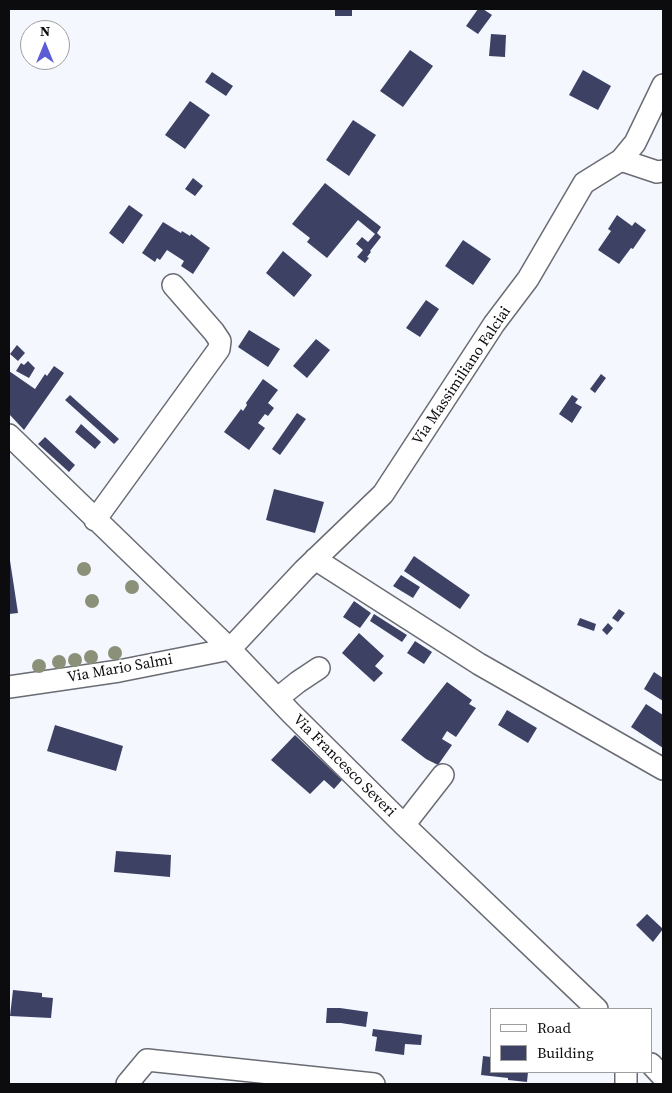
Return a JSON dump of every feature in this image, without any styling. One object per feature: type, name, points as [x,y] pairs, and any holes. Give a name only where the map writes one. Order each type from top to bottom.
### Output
[{"type":"street","name":"Via Massimiliano Falciai","points":[[230,648],[315,560],[383,494],[494,324],[528,279],[584,183],[621,160],[635,143],[663,85]]},
{"type":"street","points":[[621,160],[657,172],[663,171]]},
{"type":"street","points":[[95,520],[219,350],[220,341],[214,332],[173,285]]},
{"type":"street","name":"Via Francesco Severi","points":[[9,436],[230,648],[404,825],[596,1008]]},
{"type":"street","points":[[315,560],[479,664],[663,769]]},
{"type":"street","name":"Via Mario Salmi","points":[[9,686],[119,671],[230,648]]},
{"type":"street","points":[[278,698],[319,668]]},
{"type":"street","points":[[404,825],[443,775]]},
{"type":"street","points":[[128,1084],[147,1060],[374,1084]]},
{"type":"street","points":[[652,1065],[663,1076]]},
{"type":"building","points":[[335,9],[352,9],[352,16],[335,16]]},
{"type":"building","points":[[478,9],[483,9],[492,15],[478,34],[466,26]]},
{"type":"building","points":[[491,34],[506,35],[505,57],[489,56]]},
{"type":"building","points":[[410,50],[433,66],[403,107],[380,91]]},
{"type":"building","points":[[583,70],[611,86],[598,110],[569,95]]},
{"type":"building","points":[[212,72],[233,86],[226,96],[205,82]]},
{"type":"building","points":[[190,101],[210,115],[185,149],[165,135]]},
{"type":"building","points":[[353,120],[376,135],[349,176],[326,160]]},
{"type":"building","points":[[193,178],[203,186],[195,196],[185,189]]},
{"type":"building","points":[[325,183],[381,227],[377,233],[381,237],[370,251],[367,257],[369,258],[365,263],[357,257],[363,250],[356,244],[362,237],[368,242],[375,234],[358,220],[327,258],[307,242],[310,238],[292,224]]},
{"type":"building","points":[[129,205],[143,215],[123,244],[109,233]]},
{"type":"building","points":[[617,215],[632,226],[635,222],[646,230],[633,249],[631,248],[619,264],[598,250],[611,231],[608,229]]},
{"type":"building","points":[[163,222],[181,233],[182,231],[190,236],[191,234],[210,248],[193,274],[181,266],[184,261],[167,250],[160,260],[157,258],[155,262],[142,253]]},
{"type":"building","points":[[463,240],[491,259],[473,285],[445,266]]},
{"type":"building","points":[[283,251],[312,275],[294,297],[266,273]]},
{"type":"building","points":[[426,300],[439,309],[420,337],[406,328]]},
{"type":"building","points":[[249,330],[280,349],[268,367],[238,347]]},
{"type":"building","points":[[316,339],[330,350],[307,378],[293,366]]},
{"type":"building","points":[[17,345],[25,353],[18,361],[10,354]]},
{"type":"building","points":[[28,361],[35,368],[29,378],[16,371],[21,363],[24,365]]},
{"type":"building","points":[[54,366],[64,373],[24,430],[9,414],[9,371],[35,389],[45,374],[47,376]]},
{"type":"building","points":[[601,374],[606,378],[595,393],[590,389]]},
{"type":"building","points":[[263,379],[278,390],[268,403],[274,408],[268,416],[265,414],[258,423],[265,428],[249,450],[224,432],[241,409],[243,411],[247,405],[246,403]]},
{"type":"building","points":[[70,395],[119,439],[114,444],[65,400]]},
{"type":"building","points":[[572,395],[578,399],[575,403],[582,407],[572,423],[559,414]]},
{"type":"building","points":[[297,413],[306,419],[280,455],[272,449]]},
{"type":"building","points":[[81,424],[101,442],[95,449],[75,432]]},
{"type":"building","points":[[45,437],[75,465],[69,472],[38,444]]},
{"type":"building","points":[[274,489],[324,502],[315,533],[266,520]]},
{"type":"building","points":[[9,554],[18,613],[9,614]]},
{"type":"building","points":[[414,556],[470,595],[460,609],[404,571]]},
{"type":"building","points":[[401,575],[420,587],[413,598],[393,586]]},
{"type":"building","points":[[354,601],[371,613],[360,628],[343,617]]},
{"type":"building","points":[[619,609],[625,613],[618,622],[612,618]]},
{"type":"building","points":[[374,614],[407,635],[402,642],[370,621]]},
{"type":"building","points":[[580,618],[596,624],[594,631],[577,625]]},
{"type":"building","points":[[608,623],[613,628],[607,635],[602,630]]},
{"type":"building","points":[[359,633],[384,656],[375,666],[383,673],[374,682],[342,653]]},
{"type":"building","points":[[415,641],[432,652],[424,664],[407,653]]},
{"type":"building","points":[[654,672],[663,678],[663,701],[644,689]]},
{"type":"building","points":[[447,682],[472,700],[469,704],[476,708],[456,737],[447,731],[442,739],[452,745],[438,765],[426,759],[401,740]]},
{"type":"building","points":[[646,704],[663,715],[663,748],[631,727]]},
{"type":"building","points":[[507,710],[537,728],[528,743],[498,725]]},
{"type":"building","points":[[55,725],[123,746],[116,771],[47,751]]},
{"type":"building","points":[[295,735],[342,780],[334,789],[324,780],[310,794],[271,760]]},
{"type":"building","points":[[116,851],[171,855],[170,877],[114,872]]},
{"type":"building","points":[[647,914],[663,929],[653,942],[636,925]]},
{"type":"building","points":[[13,990],[42,993],[42,997],[53,998],[51,1018],[10,1016]]},
{"type":"building","points":[[327,1008],[368,1012],[366,1027],[326,1023]]},
{"type":"building","points":[[373,1029],[422,1035],[421,1045],[405,1044],[404,1055],[375,1051],[377,1037],[372,1036]]},
{"type":"building","points":[[483,1056],[490,1057],[490,1073],[528,1073],[527,1082],[481,1075]]}]
